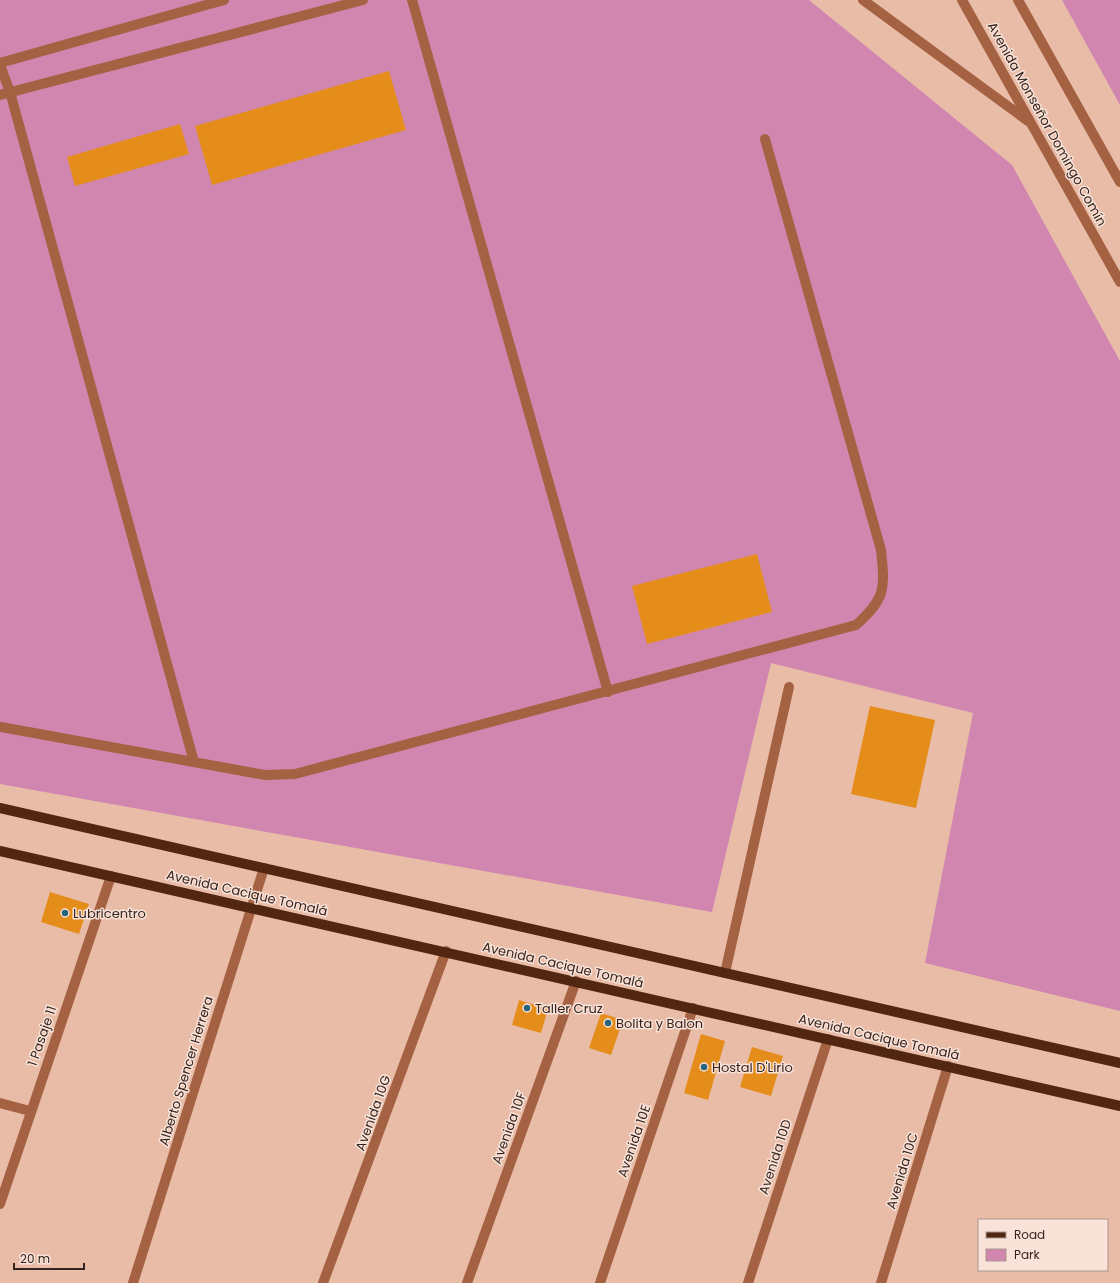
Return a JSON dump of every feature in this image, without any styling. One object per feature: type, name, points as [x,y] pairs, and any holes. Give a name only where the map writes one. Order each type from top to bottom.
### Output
[{"type":"main road","points":[[0,808],[1120,1063]]},
{"type":"main road","name":"Avenida Cacique Tomalá","points":[[0,851],[446,951],[1120,1106]]},
{"type":"street","points":[[194,762],[10,92],[0,64],[224,0]]},
{"type":"street","points":[[0,95],[363,0]]},
{"type":"street","points":[[412,0],[608,692]]},
{"type":"street","points":[[864,0],[1031,124]]},
{"type":"street","name":"Avenida Monseñor Domingo Comín","points":[[962,0],[1120,282]]},
{"type":"street","points":[[1018,0],[1120,182]]},
{"type":"street","points":[[1,727],[266,775],[294,774],[856,626],[880,599],[884,581],[881,550],[766,139]]},
{"type":"street","points":[[725,972],[789,687]]},
{"type":"street","name":"Alberto Spencer Herrera","points":[[133,1283],[264,868]]},
{"type":"street","name":"1 Pasaje 11","points":[[0,1204],[30,1111],[111,876]]},
{"type":"street","name":"Avenida 10G","points":[[323,1283],[446,951]]},
{"type":"street","name":"Avenida 10F","points":[[467,1283],[576,981]]},
{"type":"street","name":"Avenida 10E","points":[[600,1283],[693,1008]]},
{"type":"street","name":"Avenida 10D","points":[[748,1283],[828,1039]]},
{"type":"street","name":"Avenida 10C","points":[[881,1283],[948,1066]]},
{"type":"street","points":[[0,1103],[30,1111]]},
{"type":"green space","points":[[0,0],[809,0],[1012,165],[1120,361],[1120,1011],[925,963],[973,713],[771,663],[712,912],[0,784]]},
{"type":"green space","points":[[1062,0],[1120,0],[1120,105]]},
{"type":"building","points":[[389,71],[406,130],[212,185],[195,126]]},
{"type":"building","points":[[180,124],[189,154],[75,186],[67,157]]},
{"type":"building","points":[[757,554],[772,612],[647,644],[632,586]]},
{"type":"building","points":[[870,706],[935,720],[916,808],[851,794]]},
{"type":"building","name":"Lubricentro","points":[[50,892],[89,904],[79,934],[41,922]]},
{"type":"building","points":[[519,1000],[548,1009],[541,1033],[512,1025]]},
{"type":"building","points":[[601,1013],[623,1020],[611,1055],[589,1048]]},
{"type":"building","name":"Hostal D'Lirio","points":[[701,1034],[725,1041],[708,1100],[684,1093]]},
{"type":"building","points":[[752,1047],[783,1056],[771,1096],[740,1087]]},
{"type":"place","name":"Lubricentro","points":[[65,913]]},
{"type":"place","name":"Taller Cruz","points":[[527,1008]]},
{"type":"place","name":"Bolita y Balon","points":[[608,1023]]},
{"type":"place","name":"Hostal D'Lirio","points":[[704,1067]]}]
